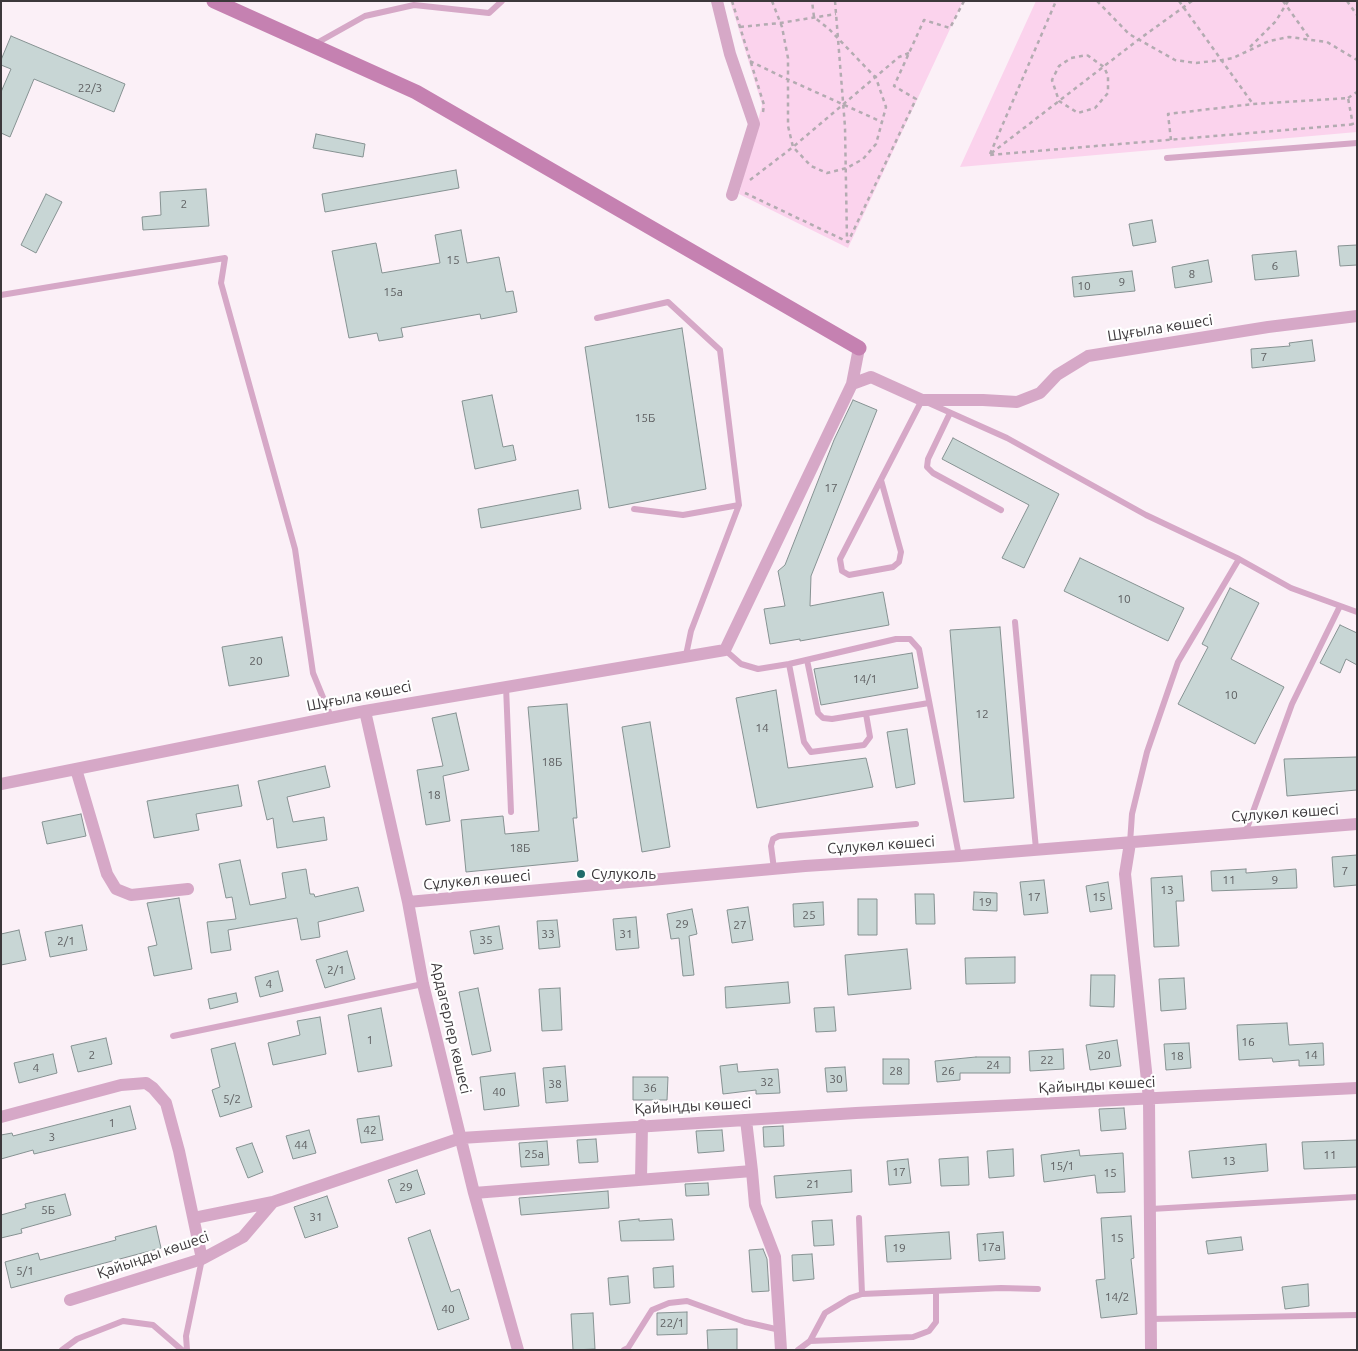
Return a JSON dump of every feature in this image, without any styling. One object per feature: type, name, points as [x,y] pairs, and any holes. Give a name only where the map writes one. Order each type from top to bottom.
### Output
[{"type":"street","points":[[214,1],[314,44],[416,92],[859,348],[852,384],[725,650]]},
{"type":"street","points":[[717,1],[730,54],[754,124],[737,193]]},
{"type":"street","name":"Шұғыла көшесі","points":[[922,400],[1017,402],[1029,399],[1040,393],[1057,375],[1088,356],[1268,327],[1357,316]]},
{"type":"street","points":[[852,384],[871,377],[922,400]]},
{"type":"street","name":"Шұғыла көшесі","points":[[1,784],[331,717],[686,655],[725,650]]},
{"type":"street","name":"Ардагерлер көшесі","points":[[365,711],[408,902],[423,984],[474,1193],[518,1350]]},
{"type":"street","points":[[76,769],[107,874],[116,890],[131,895],[188,889]]},
{"type":"street","name":"Сұлукөл көшесі","points":[[408,902],[774,869],[959,856],[1036,848],[1130,843],[1246,831],[1357,824]]},
{"type":"street","points":[[1130,843],[1125,874],[1149,1098],[1151,1350]]},
{"type":"street","points":[[1,1117],[121,1085],[146,1083],[160,1094],[166,1103],[202,1259]]},
{"type":"street","name":"Қайыңды көшесі","points":[[70,1300],[202,1259],[243,1237],[273,1202],[461,1138],[642,1125],[1357,1088]]},
{"type":"street","points":[[746,1120],[755,1205],[775,1257],[782,1350]]},
{"type":"street","points":[[641,1179],[642,1125]]},
{"type":"street","points":[[474,1193],[752,1170]]},
{"type":"street","points":[[194,1218],[273,1202]]},
{"type":"lane","points":[[314,44],[365,16],[414,5],[489,13],[502,1]]},
{"type":"lane","points":[[1167,158],[1357,143]]},
{"type":"lane","points":[[1,295],[225,258],[221,283],[294,549],[313,674],[331,717]]},
{"type":"lane","points":[[597,318],[668,302],[720,350],[739,505],[691,632],[686,655]]},
{"type":"lane","points":[[881,480],[901,552],[900,562],[893,567],[849,575],[842,571],[840,559],[922,400],[1007,438],[1146,515],[1240,559],[1291,588],[1357,612]]},
{"type":"lane","points":[[950,413],[928,459],[927,467],[933,473],[1001,510]]},
{"type":"lane","points":[[634,509],[683,515],[739,505]]},
{"type":"lane","points":[[1130,843],[1132,814],[1147,752],[1178,662],[1240,559]]},
{"type":"lane","points":[[1246,831],[1292,704],[1340,606]]},
{"type":"lane","points":[[1015,622],[1036,848]]},
{"type":"lane","points":[[725,650],[741,664],[758,669],[790,664],[896,639],[910,639],[919,649],[959,856]]},
{"type":"lane","points":[[808,660],[818,713],[823,718],[832,719],[929,703]]},
{"type":"lane","points":[[790,664],[804,742],[810,752],[864,745],[870,737],[866,714]]},
{"type":"lane","points":[[506,686],[511,812]]},
{"type":"lane","points":[[774,869],[771,846],[773,839],[779,836],[916,824]]},
{"type":"lane","points":[[173,1036],[423,984]]},
{"type":"lane","points":[[1151,1209],[1357,1197]]},
{"type":"lane","points":[[859,1218],[862,1294]]},
{"type":"lane","points":[[187,1350],[186,1336],[202,1259]]},
{"type":"lane","points":[[798,1350],[810,1341],[825,1312],[850,1298],[862,1294],[1001,1288],[1038,1289]]},
{"type":"lane","points":[[810,1341],[913,1337],[929,1331],[936,1322],[936,1292]]},
{"type":"lane","points":[[624,1350],[628,1348],[652,1310],[669,1303],[687,1300],[745,1322],[780,1330]]},
{"type":"lane","points":[[1150,1320],[1357,1315]]},
{"type":"lane","points":[[62,1350],[77,1339],[123,1321],[153,1325],[182,1350]]},
{"type":"path","points":[[732,1],[764,105],[762,114]]},
{"type":"path","points":[[772,1],[780,23],[788,58],[788,126],[793,147],[811,166],[828,173],[847,168],[863,159],[876,144],[886,107],[876,78],[837,37],[814,17],[812,1]]},
{"type":"path","points":[[835,1],[847,168],[848,242]]},
{"type":"path","points":[[848,242],[916,99],[894,86],[924,20],[950,28],[964,1]]},
{"type":"path","points":[[989,155],[1056,1]]},
{"type":"path","points":[[1097,1],[1138,40],[1175,60],[1196,63],[1233,58],[1249,48],[1288,37],[1327,42],[1357,60]]},
{"type":"path","points":[[1179,1],[1253,104]]},
{"type":"path","points":[[989,155],[1138,40],[1192,1]]},
{"type":"path","points":[[1283,1],[1310,39]]},
{"type":"path","points":[[1249,48],[1276,21],[1288,1]]},
{"type":"path","points":[[1347,1],[1357,16]]},
{"type":"path","points":[[740,27],[836,14]]},
{"type":"path","points":[[747,175],[744,183],[793,147],[899,57],[909,52]]},
{"type":"path","points":[[1087,55],[1104,67],[1108,76],[1108,93],[1095,108],[1078,113],[1059,101],[1052,80],[1058,66],[1071,58],[1087,55]]},
{"type":"path","points":[[750,60],[788,80],[882,122]]},
{"type":"path","points":[[1171,140],[1168,114],[1253,104],[1348,98],[1357,92]]},
{"type":"path","points":[[989,155],[1355,125],[1348,98]]},
{"type":"path","points":[[737,193],[848,242]]},
{"type":"shaded area","points":[[730,1],[963,1],[848,248],[739,194],[762,105]]},
{"type":"shaded area","points":[[1036,1],[1357,1],[1357,132],[960,167]]},
{"type":"building","points":[[11,36],[125,84],[114,112],[34,79],[10,137],[1,133],[1,92],[11,69],[1,65],[1,60]]},
{"type":"building","points":[[316,134],[365,144],[363,157],[313,148]]},
{"type":"building","points":[[456,170],[459,188],[325,212],[322,194]]},
{"type":"building","points":[[206,189],[209,226],[143,230],[142,217],[161,215],[160,192]]},
{"type":"building","points":[[46,194],[62,202],[36,253],[21,245]]},
{"type":"building","points":[[1152,220],[1156,242],[1133,246],[1129,224]]},
{"type":"building","points":[[461,230],[467,263],[499,257],[506,292],[513,291],[517,312],[481,319],[480,314],[401,328],[403,337],[379,341],[377,333],[349,338],[332,251],[376,243],[382,273],[440,263],[435,235]]},
{"type":"building","points":[[1357,245],[1357,265],[1340,266],[1338,246]]},
{"type":"building","points":[[1296,251],[1299,276],[1255,280],[1252,255]]},
{"type":"building","points":[[1208,260],[1212,282],[1175,288],[1172,267]]},
{"type":"building","points":[[1132,271],[1135,291],[1074,297],[1072,277]]},
{"type":"building","points":[[682,328],[706,489],[609,508],[585,347]]},
{"type":"building","points":[[1312,340],[1315,361],[1252,368],[1251,349],[1290,346],[1289,343]]},
{"type":"building","points":[[492,395],[503,447],[513,445],[516,460],[475,469],[462,401]]},
{"type":"building","points":[[853,400],[877,410],[811,576],[810,606],[883,592],[889,625],[800,641],[800,639],[770,644],[764,609],[785,606],[778,571],[785,565],[834,440]]},
{"type":"building","points":[[953,438],[1059,494],[1024,568],[1002,558],[1029,505],[942,459]]},
{"type":"building","points":[[578,490],[581,509],[481,528],[478,509]]},
{"type":"building","points":[[1080,558],[1184,608],[1168,641],[1064,591]]},
{"type":"building","points":[[1230,588],[1259,603],[1231,659],[1284,687],[1255,744],[1178,704],[1208,647],[1202,644]]},
{"type":"building","points":[[1340,625],[1357,633],[1357,665],[1346,659],[1340,673],[1320,663]]},
{"type":"building","points":[[1000,627],[1014,798],[964,802],[950,630]]},
{"type":"building","points":[[282,637],[289,676],[229,686],[222,647]]},
{"type":"building","points":[[912,653],[918,688],[821,705],[814,669]]},
{"type":"building","points":[[776,690],[788,768],[866,758],[873,787],[757,808],[736,698]]},
{"type":"building","points":[[567,704],[577,818],[573,818],[578,861],[466,872],[461,820],[503,816],[505,834],[539,831],[528,707]]},
{"type":"building","points":[[456,713],[469,770],[443,776],[450,821],[426,825],[417,770],[443,766],[432,718]]},
{"type":"building","points":[[650,722],[670,847],[642,852],[622,727]]},
{"type":"building","points":[[907,729],[915,784],[896,788],[887,732]]},
{"type":"building","points":[[1357,757],[1357,790],[1287,796],[1284,759]]},
{"type":"building","points":[[325,766],[330,787],[287,797],[293,822],[324,817],[327,840],[277,848],[273,818],[267,820],[258,781]]},
{"type":"building","points":[[238,785],[242,806],[196,814],[199,830],[154,838],[147,801]]},
{"type":"building","points":[[81,814],[86,836],[47,844],[42,822]]},
{"type":"building","points":[[1357,855],[1357,885],[1334,887],[1332,857]]},
{"type":"building","points":[[240,860],[250,905],[286,898],[282,873],[306,869],[310,894],[314,894],[315,897],[358,887],[364,911],[318,922],[320,937],[301,940],[297,918],[228,930],[231,950],[211,953],[207,922],[236,919],[232,897],[226,898],[219,864]]},
{"type":"building","points":[[1246,869],[1246,873],[1296,869],[1297,888],[1212,891],[1211,871]]},
{"type":"building","points":[[1182,876],[1184,901],[1176,901],[1179,946],[1154,947],[1151,878]]},
{"type":"building","points":[[1044,880],[1048,913],[1024,915],[1020,882]]},
{"type":"building","points":[[1108,882],[1112,909],[1090,912],[1086,886]]},
{"type":"building","points":[[974,892],[997,893],[997,911],[973,910]]},
{"type":"building","points":[[915,894],[934,894],[935,924],[916,924]]},
{"type":"building","points":[[179,898],[192,969],[154,976],[148,947],[157,945],[147,903]]},
{"type":"building","points":[[858,899],[877,899],[877,935],[858,935]]},
{"type":"building","points":[[823,902],[824,925],[794,927],[793,904]]},
{"type":"building","points":[[748,907],[753,940],[732,943],[727,910]]},
{"type":"building","points":[[692,909],[697,934],[689,936],[694,975],[683,976],[679,938],[671,939],[667,914]]},
{"type":"building","points":[[636,917],[639,948],[616,950],[613,919]]},
{"type":"building","points":[[557,920],[560,947],[539,949],[537,921]]},
{"type":"building","points":[[82,925],[87,950],[50,957],[45,932]]},
{"type":"building","points":[[499,926],[503,949],[474,954],[470,931]]},
{"type":"building","points":[[19,930],[26,960],[1,965],[1,934]]},
{"type":"building","points":[[907,949],[911,989],[848,995],[845,955]]},
{"type":"building","points":[[347,951],[355,979],[325,988],[316,960]]},
{"type":"building","points":[[1015,957],[1015,983],[966,984],[965,958]]},
{"type":"building","points":[[278,971],[283,991],[260,997],[255,977]]},
{"type":"building","points":[[1091,975],[1115,975],[1114,1007],[1090,1006]]},
{"type":"building","points":[[1184,978],[1186,1009],[1161,1011],[1159,979]]},
{"type":"building","points":[[788,982],[790,1003],[726,1008],[725,987]]},
{"type":"building","points":[[478,988],[491,1051],[472,1055],[459,992]]},
{"type":"building","points":[[560,988],[562,1030],[542,1031],[539,989]]},
{"type":"building","points":[[236,993],[238,1002],[210,1009],[208,999]]},
{"type":"building","points":[[834,1007],[836,1031],[816,1032],[814,1008]]},
{"type":"building","points":[[381,1008],[392,1066],[358,1072],[348,1015]]},
{"type":"building","points":[[320,1017],[326,1054],[273,1065],[268,1043],[300,1035],[297,1021]]},
{"type":"building","points":[[1287,1023],[1289,1045],[1323,1043],[1324,1065],[1299,1066],[1299,1060],[1273,1062],[1272,1058],[1239,1060],[1237,1025]]},
{"type":"building","points":[[106,1038],[112,1064],[78,1072],[71,1046]]},
{"type":"building","points":[[1117,1040],[1121,1066],[1090,1070],[1086,1045]]},
{"type":"building","points":[[235,1043],[252,1107],[220,1117],[212,1090],[220,1087],[211,1049]]},
{"type":"building","points":[[1189,1043],[1191,1068],[1166,1070],[1164,1044]]},
{"type":"building","points":[[1063,1049],[1064,1069],[1030,1071],[1029,1051]]},
{"type":"building","points":[[53,1054],[57,1073],[19,1083],[14,1063]]},
{"type":"building","points":[[976,1057],[1010,1057],[1010,1073],[960,1073],[960,1080],[937,1082],[935,1061]]},
{"type":"building","points":[[883,1059],[909,1059],[909,1084],[883,1084]]},
{"type":"building","points":[[737,1064],[738,1072],[778,1069],[780,1093],[756,1094],[756,1090],[723,1094],[720,1066]]},
{"type":"building","points":[[565,1066],[568,1101],[546,1103],[543,1068]]},
{"type":"building","points":[[845,1067],[847,1091],[827,1092],[825,1068]]},
{"type":"building","points":[[515,1073],[519,1106],[484,1110],[480,1077]]},
{"type":"building","points":[[633,1077],[668,1077],[667,1100],[633,1100]]},
{"type":"building","points":[[130,1106],[136,1129],[34,1154],[33,1150],[1,1159],[1,1135],[12,1133],[13,1136]]},
{"type":"building","points":[[1124,1108],[1126,1129],[1101,1131],[1099,1109]]},
{"type":"building","points":[[379,1116],[383,1140],[361,1143],[357,1119]]},
{"type":"building","points":[[783,1126],[784,1146],[764,1147],[763,1127]]},
{"type":"building","points":[[309,1130],[316,1153],[293,1159],[286,1136]]},
{"type":"building","points":[[722,1130],[724,1151],[698,1153],[696,1131]]},
{"type":"building","points":[[596,1139],[598,1162],[579,1163],[577,1140]]},
{"type":"building","points":[[1357,1140],[1357,1167],[1304,1169],[1302,1142]]},
{"type":"building","points":[[547,1141],[549,1165],[521,1167],[519,1143]]},
{"type":"building","points":[[252,1143],[263,1172],[248,1178],[236,1148]]},
{"type":"building","points":[[1266,1144],[1268,1171],[1192,1178],[1189,1151]]},
{"type":"building","points":[[1013,1149],[1014,1176],[989,1178],[987,1151]]},
{"type":"building","points":[[1079,1150],[1080,1156],[1123,1153],[1125,1192],[1097,1193],[1095,1175],[1044,1182],[1041,1155]]},
{"type":"building","points":[[968,1157],[969,1185],[941,1186],[939,1159]]},
{"type":"building","points":[[908,1159],[911,1183],[889,1185],[887,1161]]},
{"type":"building","points":[[417,1170],[425,1194],[396,1203],[388,1180]]},
{"type":"building","points":[[851,1170],[852,1192],[776,1198],[774,1176]]},
{"type":"building","points":[[708,1183],[709,1195],[686,1196],[685,1184]]},
{"type":"building","points":[[608,1191],[609,1208],[521,1215],[519,1198]]},
{"type":"building","points":[[65,1194],[71,1215],[21,1229],[22,1233],[1,1238],[1,1215],[26,1208],[25,1204]]},
{"type":"building","points":[[327,1196],[338,1227],[305,1238],[294,1207]]},
{"type":"building","points":[[1131,1216],[1134,1258],[1131,1259],[1137,1314],[1101,1318],[1096,1280],[1105,1279],[1101,1218]]},
{"type":"building","points":[[639,1219],[639,1221],[672,1219],[674,1240],[621,1241],[619,1221]]},
{"type":"building","points":[[832,1220],[834,1245],[814,1246],[812,1221]]},
{"type":"building","points":[[156,1226],[161,1248],[11,1288],[5,1262],[38,1253],[40,1260],[116,1240],[115,1237]]},
{"type":"building","points":[[430,1230],[451,1292],[459,1289],[469,1319],[438,1330],[408,1238]]},
{"type":"building","points":[[949,1232],[951,1259],[887,1262],[885,1236]]},
{"type":"building","points":[[1003,1232],[1005,1259],[979,1261],[977,1234]]},
{"type":"building","points":[[1241,1237],[1243,1250],[1208,1254],[1206,1241]]},
{"type":"building","points":[[763,1249],[767,1259],[769,1291],[752,1292],[749,1250]]},
{"type":"building","points":[[812,1254],[814,1279],[793,1281],[792,1255]]},
{"type":"building","points":[[673,1266],[674,1287],[654,1288],[653,1268]]},
{"type":"building","points":[[628,1276],[630,1303],[610,1305],[608,1278]]},
{"type":"building","points":[[1308,1284],[1309,1306],[1285,1309],[1282,1287]]},
{"type":"building","points":[[687,1312],[687,1334],[657,1335],[657,1313]]},
{"type":"building","points":[[593,1313],[595,1349],[573,1350],[571,1314]]},
{"type":"building","points":[[737,1329],[737,1350],[708,1350],[707,1330]]},
{"type":"place","name":"Сулуколь","points":[[581,874]]}]
